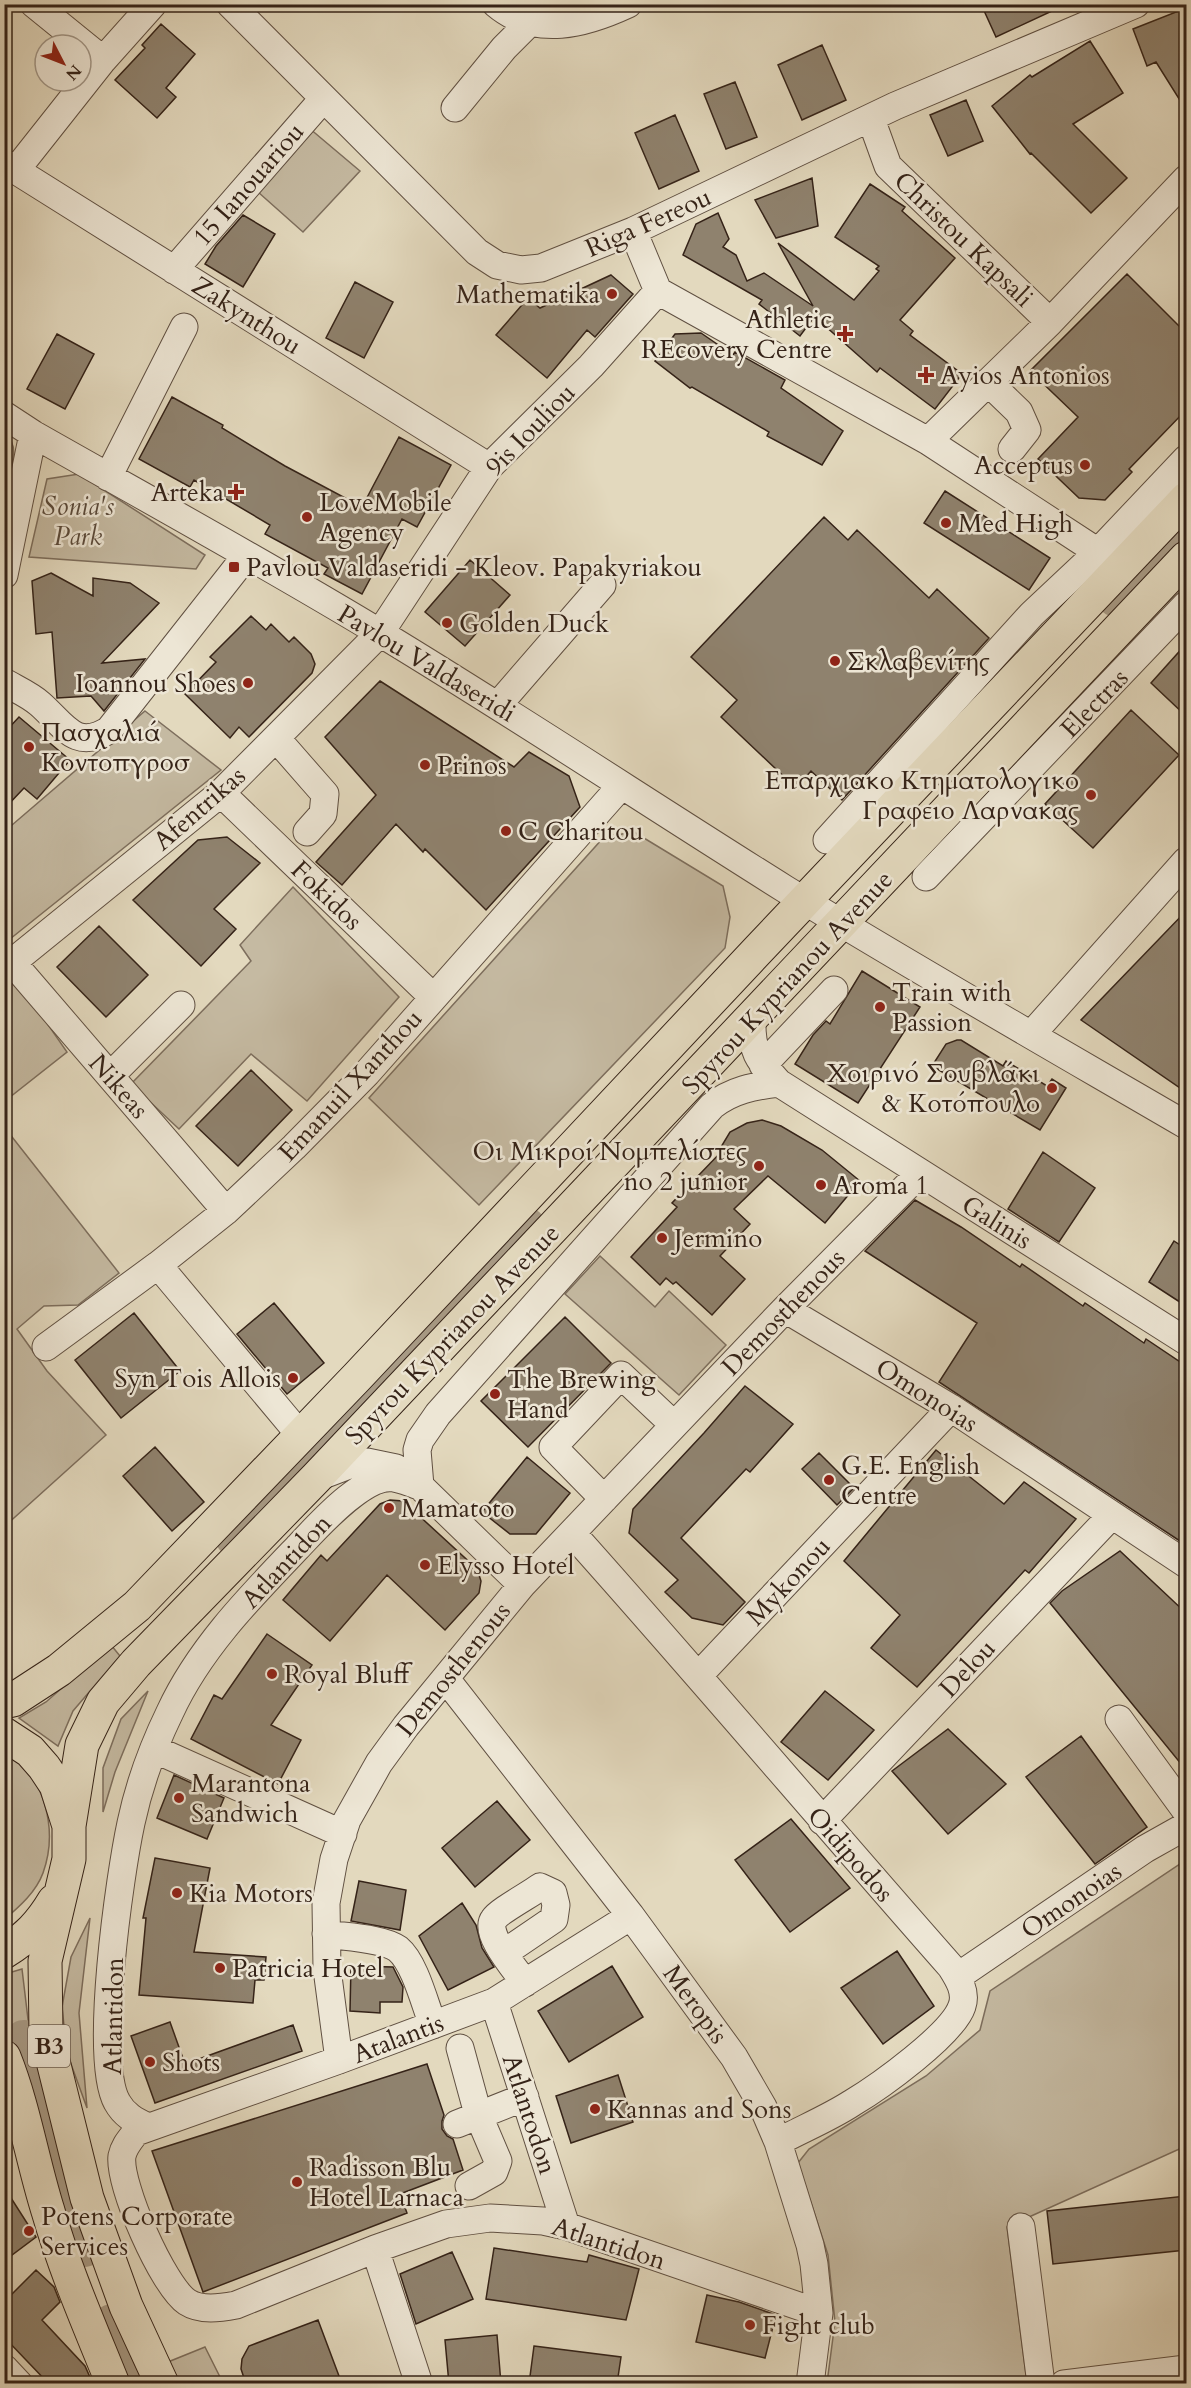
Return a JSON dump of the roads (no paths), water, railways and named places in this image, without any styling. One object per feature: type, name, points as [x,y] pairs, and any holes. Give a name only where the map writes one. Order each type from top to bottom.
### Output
[{"type":"main road","name":"Spyrou Kyprianou Avenue","points":[[4,1702],[14,1700],[59,1670],[137,1606],[301,1436],[1186,499]]},
{"type":"main road","name":"Spyrou Kyprianou Avenue","points":[[69,1826],[82,1744],[103,1702],[136,1663],[316,1478],[1186,558]]},
{"type":"main road","name":"B3","points":[[4,1734],[30,1751],[44,1767],[56,1785],[69,1826],[69,1859],[45,1961],[46,2033],[87,2198],[126,2306],[162,2384]]},
{"type":"main road","name":"B3","points":[[4,1952],[31,1933],[42,1921],[60,1892]]},
{"type":"main road","name":"B3","points":[[4,2056],[28,2132],[48,2211],[85,2316],[113,2384]]},
{"type":"street","points":[[34,4],[103,60]]},
{"type":"street","points":[[10,166],[153,4]]},
{"type":"street","name":"Riga Fereou","points":[[230,4],[477,252],[497,265],[520,270],[541,268],[633,231],[895,106],[1136,4]]},
{"type":"street","points":[[496,4],[529,23],[559,26],[588,20],[628,4]]},
{"type":"street","points":[[456,108],[504,48],[529,23]]},
{"type":"street","name":"15 Ianouariou","points":[[174,270],[323,99]]},
{"type":"street","name":"Christou Kapsali","points":[[871,118],[888,166],[1050,322]]},
{"type":"street","name":"Zakynthou","points":[[10,166],[489,467]]},
{"type":"street","points":[[928,441],[1050,322],[1186,179]]},
{"type":"street","points":[[633,231],[658,291],[928,441],[1098,552]]},
{"type":"street","name":"9is Iouliou","points":[[380,633],[489,467],[591,366],[658,291]]},
{"type":"street","points":[[108,477],[184,327]]},
{"type":"street","points":[[988,382],[1019,412],[1027,430],[1012,449]]},
{"type":"street","name":"Pavlou Valdaseridi","points":[[4,415],[33,434],[380,633],[498,705],[621,786],[805,901],[1186,1125]]},
{"type":"street","points":[[4,575],[8,533],[33,434]]},
{"type":"street","points":[[827,840],[1032,614],[1098,552],[1186,459]]},
{"type":"street","points":[[4,682],[38,702],[66,730],[83,739],[96,738],[109,730],[246,556]]},
{"type":"street","points":[[498,705],[602,585]]},
{"type":"street","name":"Electras","points":[[926,878],[958,860],[1186,605]]},
{"type":"street","name":"Afentrikas","points":[[8,966],[221,793],[380,633]]},
{"type":"street","points":[[276,738],[325,794],[323,814],[307,832]]},
{"type":"street","name":"Emanuil Xanthou","points":[[46,1347],[158,1265],[226,1211],[294,1147],[368,1073],[621,786]]},
{"type":"street","name":"Fokidos","points":[[221,793],[433,997]]},
{"type":"street","points":[[1031,1035],[1186,861]]},
{"type":"street","name":"Nikeas","points":[[8,966],[110,1076],[226,1211]]},
{"type":"street","points":[[420,1486],[417,1464],[420,1440],[438,1414],[712,1106],[722,1098],[771,1074],[834,990]]},
{"type":"street","points":[[110,1076],[181,1005]]},
{"type":"street","points":[[752,1019],[751,1042],[771,1074]]},
{"type":"street","name":"Galinis","points":[[771,1074],[920,1173],[1186,1341]]},
{"type":"street","name":"Demosthenous","points":[[339,2060],[327,1969],[326,1934],[329,1882],[343,1834],[357,1799],[379,1763],[406,1726],[522,1585],[784,1309],[920,1173]]},
{"type":"street","points":[[158,1265],[301,1436]]},
{"type":"street","name":"Omonoias","points":[[784,1309],[951,1408],[1186,1564]]},
{"type":"street","points":[[604,1499],[553,1447],[613,1383],[621,1375],[674,1425]]},
{"type":"street","name":"Mykonou","points":[[699,1676],[951,1408]]},
{"type":"street","name":"Atlantidon","points":[[316,1478],[352,1464],[367,1462],[396,1468],[420,1486],[522,1585]]},
{"type":"street","name":"Atlantidon","points":[[148,2127],[129,2116],[116,2101],[111,2081],[108,2035],[111,1979],[131,1822],[157,1742],[182,1688],[223,1630],[327,1516],[360,1490],[381,1479],[393,1477],[420,1486]]},
{"type":"street","name":"Delou","points":[[822,1821],[1112,1515]]},
{"type":"street","name":"Oidipodos","points":[[572,1533],[699,1676],[957,1977]]},
{"type":"street","name":"Meropis","points":[[446,1680],[631,1916],[739,2064],[763,2107],[778,2142],[810,2245],[819,2313],[810,2384]]},
{"type":"street","points":[[1119,1719],[1186,1811]]},
{"type":"street","points":[[157,1742],[279,1790]]},
{"type":"street","points":[[157,1742],[343,1834]]},
{"type":"street","name":"Omonoias","points":[[957,1977],[1145,1850],[1186,1826]]},
{"type":"street","name":"Atalantis","points":[[148,2127],[339,2060],[494,2002],[631,1916]]},
{"type":"street","points":[[326,1934],[384,1943],[398,1949],[408,1961],[433,2025]]},
{"type":"street","points":[[504,1953],[525,1983]]},
{"type":"street","points":[[778,2142],[853,2103],[943,2034],[962,2007],[964,1998],[957,1977]]},
{"type":"street","name":"Atlantodon","points":[[494,2002],[566,2226]]},
{"type":"street","points":[[460,2048],[468,2119],[498,2161],[494,2172],[469,2186]]},
{"type":"street","points":[[468,2119],[525,2097]]},
{"type":"street","name":"Atlantidon","points":[[148,2127],[136,2132],[124,2147],[122,2171],[131,2199],[157,2260],[170,2283],[186,2301],[196,2306],[211,2308],[236,2305],[430,2228],[467,2220],[490,2218],[566,2226],[819,2313]]},
{"type":"street","points":[[1021,2227],[1041,2384]]},
{"type":"street","points":[[375,2249],[419,2384]]},
{"type":"street","points":[[4,2368],[19,2384]]},
{"type":"street","points":[[1064,2384],[1186,2369]]},
{"type":"waterway","points":[[1116,597],[1186,523]]},
{"type":"waterway","points":[[235,1537],[526,1227]]},
{"type":"waterway","points":[[24,2040],[50,2144],[84,2247]]},
{"type":"waterway","points":[[112,2324],[139,2384]]},
{"type":"place","name":"Mathematika","points":[[612,294]]},
{"type":"place","name":"Athletic REcovery Centre","points":[[845,334]]},
{"type":"place","name":"Ayios Antonios","points":[[926,375]]},
{"type":"place","name":"Acceptus","points":[[1085,465]]},
{"type":"place","name":"Arteka","points":[[236,492]]},
{"type":"place","name":"LoveMobile Agency","points":[[307,517]]},
{"type":"place","name":"Med High","points":[[946,523]]},
{"type":"place","name":"Pavlou Valdaseridi - Kleov. Papakyriakou","points":[[234,567]]},
{"type":"place","name":"Golden Duck","points":[[447,623]]},
{"type":"place","name":"Σκλαβενίτης","points":[[835,661]]},
{"type":"place","name":"Ioannou Shoes","points":[[248,683]]},
{"type":"place","name":"Πασχαλιά Κοντοπγροσ","points":[[29,747]]},
{"type":"place","name":"Prinos","points":[[425,765]]},
{"type":"place","name":"Επαρχιακο Κτηματολογικο Γραφειο Λαρνακας","points":[[1091,795]]},
{"type":"place","name":"C Charitou","points":[[506,831]]},
{"type":"place","name":"Train with Passion","points":[[880,1007]]},
{"type":"place","name":"Χοιρινό Σουβλάκι & Κοτόπουλο","points":[[1052,1088]]},
{"type":"place","name":"Οι Μικροί Νομπελίστες no 2 junior","points":[[759,1166]]},
{"type":"place","name":"Aroma 1","points":[[821,1185]]},
{"type":"place","name":"Jermino","points":[[662,1238]]},
{"type":"place","name":"Syn Tois Allois","points":[[293,1378]]},
{"type":"place","name":"The Brewing Hand","points":[[495,1394]]},
{"type":"place","name":"G.E. English Centre","points":[[829,1480]]},
{"type":"place","name":"Mamatoto","points":[[389,1508]]},
{"type":"place","name":"Elysso Hotel","points":[[425,1565]]},
{"type":"place","name":"Royal Bluff","points":[[272,1674]]},
{"type":"place","name":"Marantona Sandwich","points":[[179,1798]]},
{"type":"place","name":"Kia Motors","points":[[177,1893]]},
{"type":"place","name":"Patricia Hotel","points":[[220,1968]]},
{"type":"place","name":"Shots","points":[[150,2062]]},
{"type":"place","name":"Kannas and Sons","points":[[595,2109]]},
{"type":"place","name":"Radisson Blu Hotel Larnaca","points":[[297,2182]]},
{"type":"place","name":"Potens Corporate Services","points":[[29,2231]]},
{"type":"place","name":"Fight club","points":[[750,2325]]},
{"type":"park label","name":"Sonia's Park","points":[[78,521]]}]
